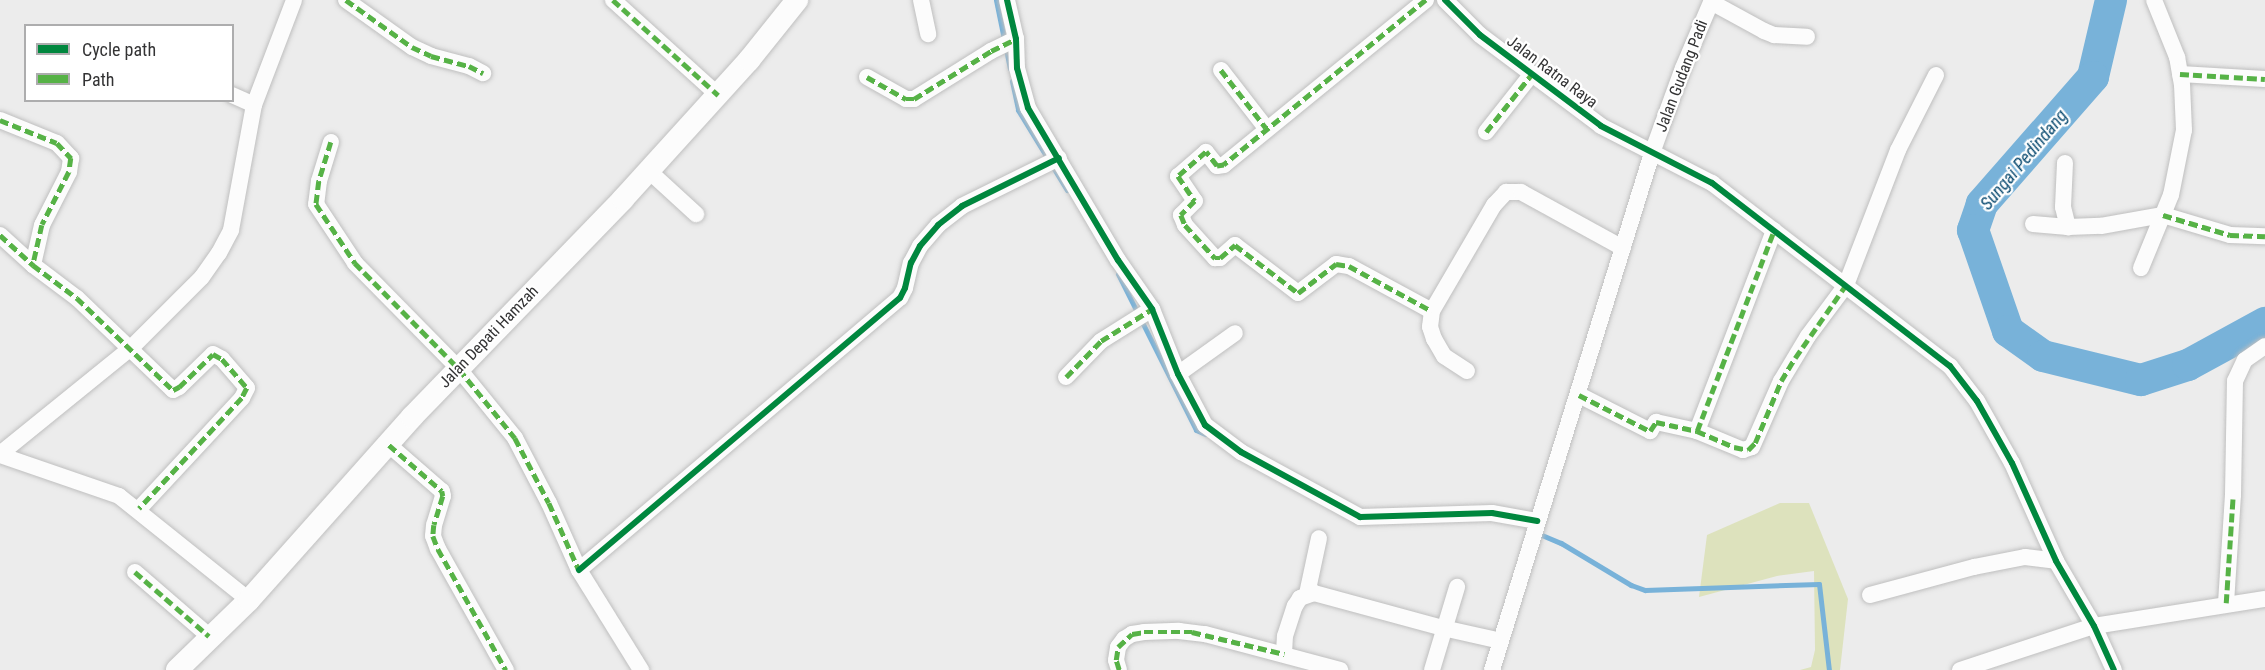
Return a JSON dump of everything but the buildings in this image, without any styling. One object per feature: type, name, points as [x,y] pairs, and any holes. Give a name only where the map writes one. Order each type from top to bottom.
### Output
[{"type":"main road","name":"Jalan Depati Hamzah","points":[[177,670],[209,636],[249,600],[459,369],[649,171],[718,95],[797,0]]},
{"type":"street","points":[[249,600],[139,509],[119,496],[100,488],[45,473],[0,455],[131,348],[202,277],[226,241],[231,230],[254,105],[294,0]]},
{"type":"street","points":[[346,0],[412,47],[431,56],[470,66],[483,73]]},
{"type":"street","points":[[613,0],[718,95]]},
{"type":"street","points":[[921,0],[928,33]]},
{"type":"street","points":[[1007,0],[1022,92],[1028,108],[1056,160],[1119,260],[1195,410],[1216,435],[1240,452],[1360,517],[1492,513],[1533,533]]},
{"type":"street","points":[[1426,0],[1266,128],[1224,165],[1217,166],[1206,152],[1178,176],[1195,201],[1181,215],[1185,225],[1215,258],[1220,258],[1235,244],[1298,293],[1336,264],[1349,266],[1432,310]]},
{"type":"street","name":"Jalan Ratna Raya","points":[[1445,0],[1480,35],[1601,126],[1712,183],[1950,366],[1977,401],[2012,463],[2056,561],[2094,626],[2114,670]]},
{"type":"street","points":[[2141,268],[2174,184],[2184,130],[2177,57],[2154,0]]},
{"type":"street","points":[[1711,1],[1774,35],[1807,37]]},
{"type":"street","name":"Jalan Gudang Padi","points":[[1492,670],[1533,533],[1579,395],[1652,153],[1711,1]]},
{"type":"street","points":[[867,77],[906,99],[914,99],[1012,40]]},
{"type":"street","points":[[1221,70],[1266,128]]},
{"type":"street","points":[[2180,74],[2265,79]]},
{"type":"street","points":[[1486,132],[1531,75]]},
{"type":"street","points":[[1579,395],[1650,431],[1656,422],[1697,431],[1743,450],[1752,447],[1785,373],[1846,285],[1898,150],[1936,75]]},
{"type":"street","points":[[234,96],[254,105]]},
{"type":"street","points":[[0,120],[57,143],[71,158],[69,172],[42,225],[33,265]]},
{"type":"street","points":[[331,142],[319,181],[316,204],[355,263],[459,369],[524,452],[579,570],[641,670]]},
{"type":"street","points":[[579,570],[900,297],[905,288],[911,263],[920,246],[938,225],[962,206],[1056,160]]},
{"type":"street","points":[[2066,163],[2063,207],[2068,227]]},
{"type":"street","points":[[649,171],[696,214]]},
{"type":"street","points":[[1467,371],[1444,356],[1439,348],[1430,327],[1432,310],[1494,205],[1506,192],[1521,192],[1623,248]]},
{"type":"street","points":[[2033,224],[2068,227],[2101,225],[2163,215],[2230,235],[2265,236]]},
{"type":"street","points":[[1697,431],[1774,231]]},
{"type":"street","points":[[0,235],[33,265],[77,298],[131,348],[151,372],[173,390],[213,354],[222,359],[247,388],[246,394],[139,509]]},
{"type":"street","points":[[1066,377],[1101,341],[1147,312]]},
{"type":"street","points":[[1178,374],[1235,333]]},
{"type":"street","points":[[2226,603],[2233,495],[2235,381],[2245,360],[2265,346]]},
{"type":"street","points":[[389,445],[442,491],[443,496],[433,536],[438,549],[506,670]]},
{"type":"street","points":[[1307,594],[1319,538]]},
{"type":"street","points":[[1870,595],[1974,567],[2025,557],[2056,561]]},
{"type":"street","points":[[135,572],[209,636]]},
{"type":"street","points":[[1432,670],[1457,588]]},
{"type":"street","points":[[1284,654],[1289,620],[1300,598],[1314,593],[1443,628],[1501,641]]},
{"type":"street","points":[[1960,670],[2094,626],[2226,603],[2265,599]]},
{"type":"street","points":[[1119,670],[1116,660],[1118,647],[1132,634],[1144,632],[1192,632],[1340,670]]},
{"type":"green space","points":[[1780,503],[1809,503],[1848,599],[1840,670],[1800,670],[1811,667],[1815,650],[1814,571],[1777,576],[1699,597],[1707,535]]},
{"type":"waterway","points":[[996,0],[1010,69]]},
{"type":"waterway","name":"Sungai Pedindang","points":[[2111,0],[2093,77],[1982,204],[1973,230],[2008,331],[2043,356],[2141,380],[2188,365],[2265,323]]},
{"type":"waterway","points":[[1012,81],[1018,110],[1067,190]]},
{"type":"waterway","points":[[1118,274],[1196,430],[1205,434]]},
{"type":"waterway","points":[[1537,533],[1561,543],[1631,585],[1645,590],[1819,584],[1829,670]]},
{"type":"marked path","points":[[346,0],[412,47],[431,56],[469,66],[483,73]]},
{"type":"marked path","points":[[613,0],[718,95]]},
{"type":"marked path","points":[[1426,0],[1224,165],[1217,166],[1206,152],[1178,176],[1195,201],[1181,215],[1185,225],[1215,258],[1220,258],[1235,245],[1298,293],[1336,264],[1349,266],[1432,311]]},
{"type":"marked path","points":[[867,77],[906,99],[914,99],[991,51],[1016,39]]},
{"type":"marked path","points":[[1221,70],[1266,128]]},
{"type":"marked path","points":[[2180,74],[2265,79]]},
{"type":"marked path","points":[[1486,132],[1531,75]]},
{"type":"marked path","points":[[0,120],[57,143],[71,158],[69,172],[42,225],[33,265]]},
{"type":"marked path","points":[[331,142],[319,181],[316,204],[355,263],[459,369],[515,438],[549,503],[579,570]]},
{"type":"marked path","points":[[2163,215],[2230,235],[2265,236]]},
{"type":"marked path","points":[[1697,431],[1774,230]]},
{"type":"marked path","points":[[0,235],[33,265],[77,298],[173,390],[213,354],[222,359],[247,388],[242,398],[139,509]]},
{"type":"marked path","points":[[1579,395],[1650,431],[1656,422],[1697,431],[1734,447],[1748,450],[1755,443],[1781,381],[1846,285]]},
{"type":"marked path","points":[[1066,377],[1101,341],[1152,309]]},
{"type":"marked path","points":[[389,445],[442,491],[443,496],[433,536],[438,549],[506,670]]},
{"type":"marked path","points":[[2226,603],[2233,495]]},
{"type":"marked path","points":[[135,572],[209,636]]},
{"type":"marked path","points":[[1119,670],[1116,660],[1118,647],[1132,634],[1144,632],[1192,632],[1284,654]]},
{"type":"cycle path","points":[[1007,0],[1016,39],[1017,68],[1028,108],[1118,260],[1152,309],[1178,374],[1205,425],[1241,452],[1360,517],[1492,513],[1537,521]]},
{"type":"cycle path","points":[[1445,0],[1480,35],[1601,126],[1712,183],[1950,366],[1977,401],[2012,463],[2056,561],[2094,626],[2114,670]]},
{"type":"cycle path","points":[[579,570],[900,298],[911,263],[920,246],[938,225],[962,206],[1059,158]]}]
